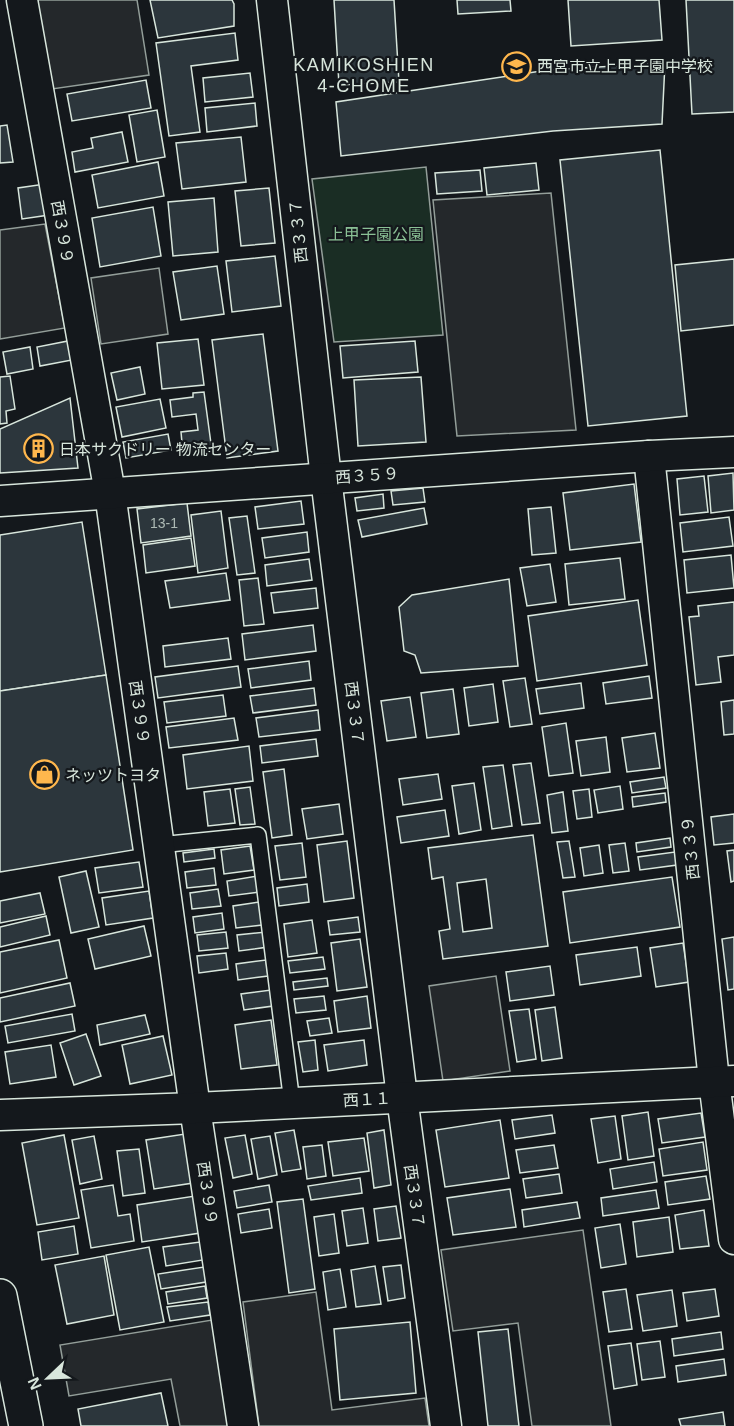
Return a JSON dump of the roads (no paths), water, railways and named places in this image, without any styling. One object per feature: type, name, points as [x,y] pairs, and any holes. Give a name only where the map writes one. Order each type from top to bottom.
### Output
[{"type":"highway","points":[[0,1296],[26,1426]]},
{"type":"street","name":"西３９９","points":[[22,0],[110,493],[195,1108],[243,1426]]},
{"type":"street","name":"西３３７","points":[[272,0],[326,478],[402,1097],[446,1426]]},
{"type":"street","name":"西３５９","points":[[0,501],[734,452]]},
{"type":"street","name":"西３３９","points":[[649,456],[724,1081],[734,1239]]},
{"type":"street","name":"西１１","points":[[0,1115],[195,1108],[724,1081]]},
{"type":"lane","points":[[159,845],[258,835],[292,1103]]},
{"type":"place","name":"西宮市立上甲子園中学校","points":[[516,66]]},
{"type":"place","name":"日本サクドリー 物流センター","points":[[38,449]]},
{"type":"place","name":"ネッツトヨタ","points":[[44,775]]},
{"type":"district","name":"KAMIKOSHIEN 4-CHOME","points":[[364,76]]},
{"type":"park label","name":"上甲子園公園","points":[[376,234]]}]
